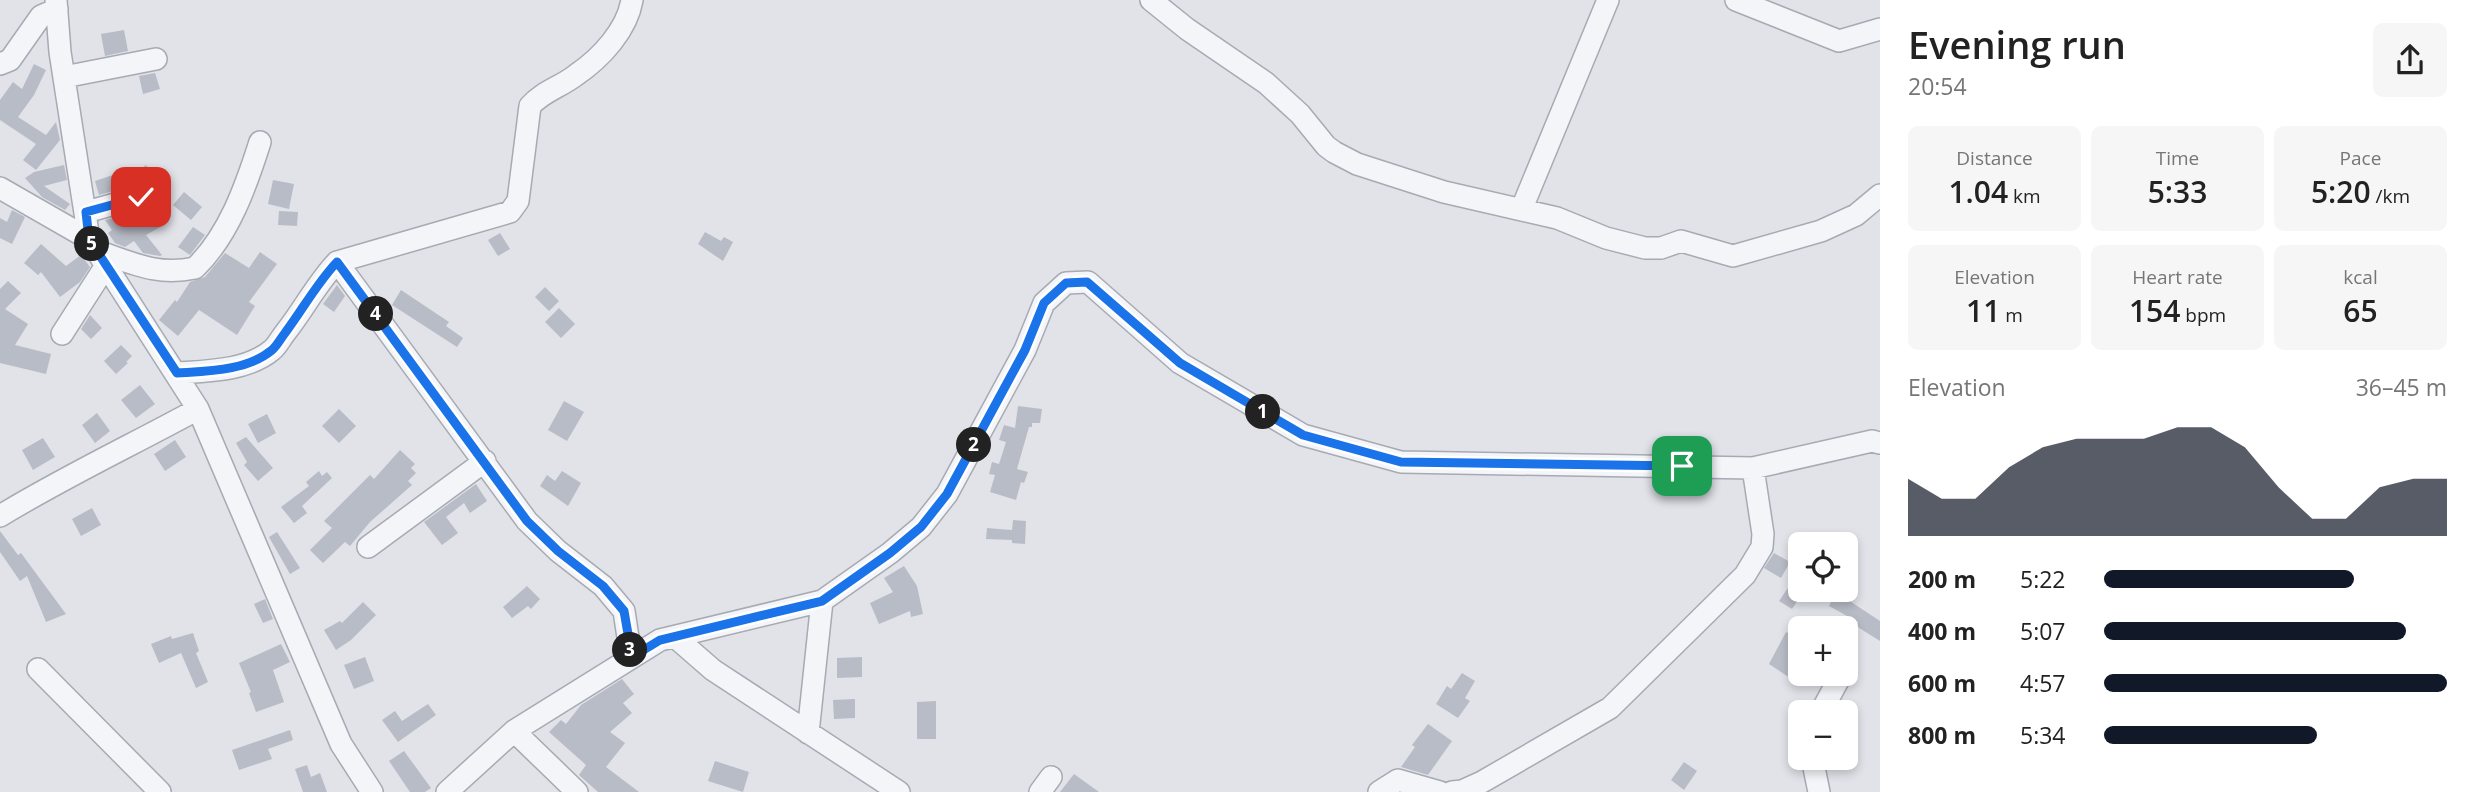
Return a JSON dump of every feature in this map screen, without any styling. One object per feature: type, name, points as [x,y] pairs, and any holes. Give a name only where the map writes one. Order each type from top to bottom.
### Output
[{"type":"street","points":[[177,373],[219,370],[249,362],[272,350],[322,278],[337,262],[510,212],[517,201],[530,106],[538,97],[576,75],[606,48],[627,20],[632,0]]},
{"type":"street","points":[[1151,0],[1187,29],[1266,83],[1300,114],[1334,152],[1357,164],[1444,192],[1522,208],[1557,218],[1606,238],[1645,248],[1661,248],[1681,241],[1732,256],[1821,231],[1856,215],[1880,195]]},
{"type":"street","points":[[1522,208],[1608,0]]},
{"type":"street","points":[[1737,0],[1839,40],[1880,29]]},
{"type":"street","points":[[0,64],[10,60],[41,16],[56,5],[64,77],[86,212],[97,252],[198,409],[341,744],[372,792]]},
{"type":"street","points":[[64,77],[156,59]]},
{"type":"street","points":[[0,188],[97,252],[146,269],[174,272],[195,268],[218,238],[245,191],[260,142]]},
{"type":"street","points":[[86,212],[141,197]]},
{"type":"street","points":[[62,334],[97,252]]},
{"type":"street","points":[[337,262],[527,521],[558,551],[603,586],[624,611],[632,657]]},
{"type":"street","points":[[447,792],[514,731],[660,640],[822,601],[890,553],[921,527],[947,494],[1025,350],[1044,303],[1066,283],[1087,282],[1180,363],[1303,435],[1401,462],[1753,468],[1877,440]]},
{"type":"street","points":[[0,516],[49,486],[198,409]]},
{"type":"street","points":[[368,547],[485,461]]},
{"type":"street","points":[[1452,792],[1462,791],[1482,782],[1610,708],[1732,589],[1745,575],[1762,547],[1763,534],[1753,468]]},
{"type":"street","points":[[808,733],[822,601]]},
{"type":"street","points":[[675,637],[713,670],[899,792]]},
{"type":"street","points":[[38,669],[160,792]]},
{"type":"street","points":[[514,731],[577,792]]},
{"type":"street","points":[[1814,770],[1819,792]]},
{"type":"street","points":[[1379,792],[1398,779],[1440,792]]},
{"type":"building","points":[[124,30],[128,51],[105,56],[101,34]]},
{"type":"building","points":[[34,64],[46,70],[34,95],[18,117],[46,135],[56,122],[60,140],[36,170],[23,160],[36,144],[0,120],[0,100],[13,82],[22,89]]},
{"type":"building","points":[[155,73],[160,89],[143,94],[139,76]]},
{"type":"building","points":[[64,165],[67,180],[44,186],[70,204],[65,210],[42,197],[25,178],[34,172]]},
{"type":"building","points":[[146,165],[166,194],[163,196],[135,173]]},
{"type":"building","points":[[116,174],[120,189],[99,195],[95,181]]},
{"type":"building","points":[[273,180],[294,184],[289,209],[268,204]]},
{"type":"building","points":[[184,192],[202,207],[191,220],[173,205]]},
{"type":"building","points":[[150,205],[162,226],[146,235],[162,255],[160,256],[143,253],[134,241],[125,247],[115,243],[108,233],[112,230],[105,220],[128,216]]},
{"type":"building","points":[[12,210],[25,217],[12,244],[0,238],[0,218],[7,222]]},
{"type":"building","points":[[279,211],[298,212],[297,226],[278,225]]},
{"type":"building","points":[[193,227],[205,235],[190,255],[178,247]]},
{"type":"building","points":[[705,232],[721,241],[724,237],[733,242],[723,261],[698,244]]},
{"type":"building","points":[[500,233],[510,249],[498,256],[488,240]]},
{"type":"building","points":[[41,244],[66,266],[81,255],[90,267],[80,282],[60,297],[41,272],[38,275],[24,263]]},
{"type":"building","points":[[260,252],[277,264],[249,302],[255,306],[237,335],[199,310],[178,336],[159,320],[175,300],[177,302],[190,282],[205,277],[225,253],[249,268]]},
{"type":"building","points":[[8,281],[21,293],[5,309],[28,324],[15,345],[51,354],[46,374],[0,363],[0,289]]},
{"type":"building","points":[[337,285],[345,296],[334,312],[323,304]]},
{"type":"building","points":[[545,287],[559,301],[549,311],[535,297]]},
{"type":"building","points":[[401,290],[449,322],[446,326],[463,338],[457,347],[392,305]]},
{"type":"building","points":[[559,308],[575,324],[561,338],[545,322]]},
{"type":"building","points":[[90,315],[102,328],[91,339],[81,329]]},
{"type":"building","points":[[121,345],[132,356],[116,374],[104,361]]},
{"type":"building","points":[[140,385],[155,404],[136,418],[121,400]]},
{"type":"building","points":[[564,401],[584,412],[567,441],[548,430]]},
{"type":"building","points":[[1018,406],[1042,409],[1040,423],[1032,423],[1032,427],[1029,427],[1017,469],[1028,472],[1024,483],[1021,482],[1016,500],[990,492],[995,475],[989,474],[992,462],[999,464],[1006,442],[999,440],[1004,425],[1015,428]]},
{"type":"building","points":[[339,409],[356,426],[339,443],[322,426]]},
{"type":"building","points":[[97,413],[110,431],[95,443],[82,425]]},
{"type":"building","points":[[267,414],[276,433],[258,443],[248,424]]},
{"type":"building","points":[[246,437],[273,468],[258,481],[244,465],[247,462],[236,443]]},
{"type":"building","points":[[43,438],[55,457],[33,470],[22,450]]},
{"type":"building","points":[[175,440],[186,457],[165,471],[154,454]]},
{"type":"building","points":[[400,450],[415,464],[411,468],[416,473],[408,481],[412,485],[370,522],[350,546],[345,542],[323,563],[310,550],[332,528],[324,521],[370,475],[374,479]]},
{"type":"building","points":[[319,471],[322,476],[327,472],[332,478],[302,506],[307,513],[294,523],[281,507],[309,486],[306,482]]},
{"type":"building","points":[[562,471],[581,483],[568,506],[540,486],[547,475],[555,481]]},
{"type":"building","points":[[476,484],[487,501],[470,513],[464,503],[446,517],[458,533],[442,545],[424,522]]},
{"type":"building","points":[[92,508],[101,525],[81,536],[72,519]]},
{"type":"building","points":[[1013,520],[1026,521],[1025,544],[1012,543],[1012,540],[986,539],[987,528],[1012,530]]},
{"type":"building","points":[[0,531],[18,555],[21,553],[66,614],[46,622],[27,576],[20,581],[0,552]]},
{"type":"building","points":[[277,532],[300,568],[290,574],[269,537]]},
{"type":"building","points":[[1774,553],[1788,561],[1781,578],[1764,568]]},
{"type":"building","points":[[904,566],[917,586],[923,614],[911,617],[910,611],[879,624],[870,603],[893,592],[884,578]]},
{"type":"building","points":[[527,586],[540,599],[531,609],[528,606],[512,618],[503,607]]},
{"type":"building","points":[[1788,588],[1788,602],[1797,602],[1792,609],[1779,601]]},
{"type":"building","points":[[265,599],[273,619],[263,623],[254,604]]},
{"type":"building","points":[[363,602],[376,615],[351,640],[336,650],[324,630],[340,621],[342,623]]},
{"type":"building","points":[[1831,602],[1851,602],[1880,621],[1880,641],[1858,627],[1858,616],[1847,616],[1829,606]]},
{"type":"building","points":[[1786,632],[1788,633],[1788,677],[1769,664]]},
{"type":"building","points":[[193,633],[199,651],[196,653],[208,682],[196,688],[181,653],[159,663],[151,644],[171,636],[172,639]]},
{"type":"building","points":[[281,644],[290,662],[273,670],[284,702],[256,712],[239,663]]},
{"type":"building","points":[[365,657],[374,681],[354,689],[344,665]]},
{"type":"building","points":[[862,657],[862,677],[837,678],[837,658]]},
{"type":"building","points":[[1462,673],[1475,681],[1465,698],[1470,701],[1458,718],[1436,704],[1447,686],[1451,689]]},
{"type":"building","points":[[622,679],[634,694],[623,703],[632,713],[610,732],[625,743],[606,767],[639,792],[598,792],[579,775],[586,765],[549,732],[561,720],[566,724],[581,705]]},
{"type":"building","points":[[855,699],[855,718],[834,719],[833,700]]},
{"type":"building","points":[[936,701],[936,739],[917,739],[917,702]]},
{"type":"building","points":[[428,704],[436,715],[398,742],[382,720],[395,711],[402,721]]},
{"type":"building","points":[[1428,724],[1452,741],[1428,775],[1401,767],[1415,747],[1412,745]]},
{"type":"building","points":[[290,730],[293,740],[268,749],[272,759],[239,770],[232,750]]},
{"type":"building","points":[[404,751],[431,788],[425,792],[410,792],[389,761]]},
{"type":"building","points":[[715,761],[749,772],[743,792],[708,781]]},
{"type":"building","points":[[1684,762],[1697,771],[1684,790],[1671,780]]},
{"type":"building","points":[[307,765],[311,777],[320,773],[327,792],[303,792],[295,769]]},
{"type":"building","points":[[1074,774],[1099,792],[1060,792]]},
{"type":"route","points":[[141,197],[86,212],[89,239],[177,373],[219,370],[249,362],[272,350],[322,278],[337,262],[527,521],[558,551],[603,586],[624,611],[632,657],[660,640],[822,601],[890,553],[921,527],[947,494],[1025,350],[1044,303],[1066,283],[1087,282],[1180,363],[1303,435],[1401,462],[1682,466]]}]
